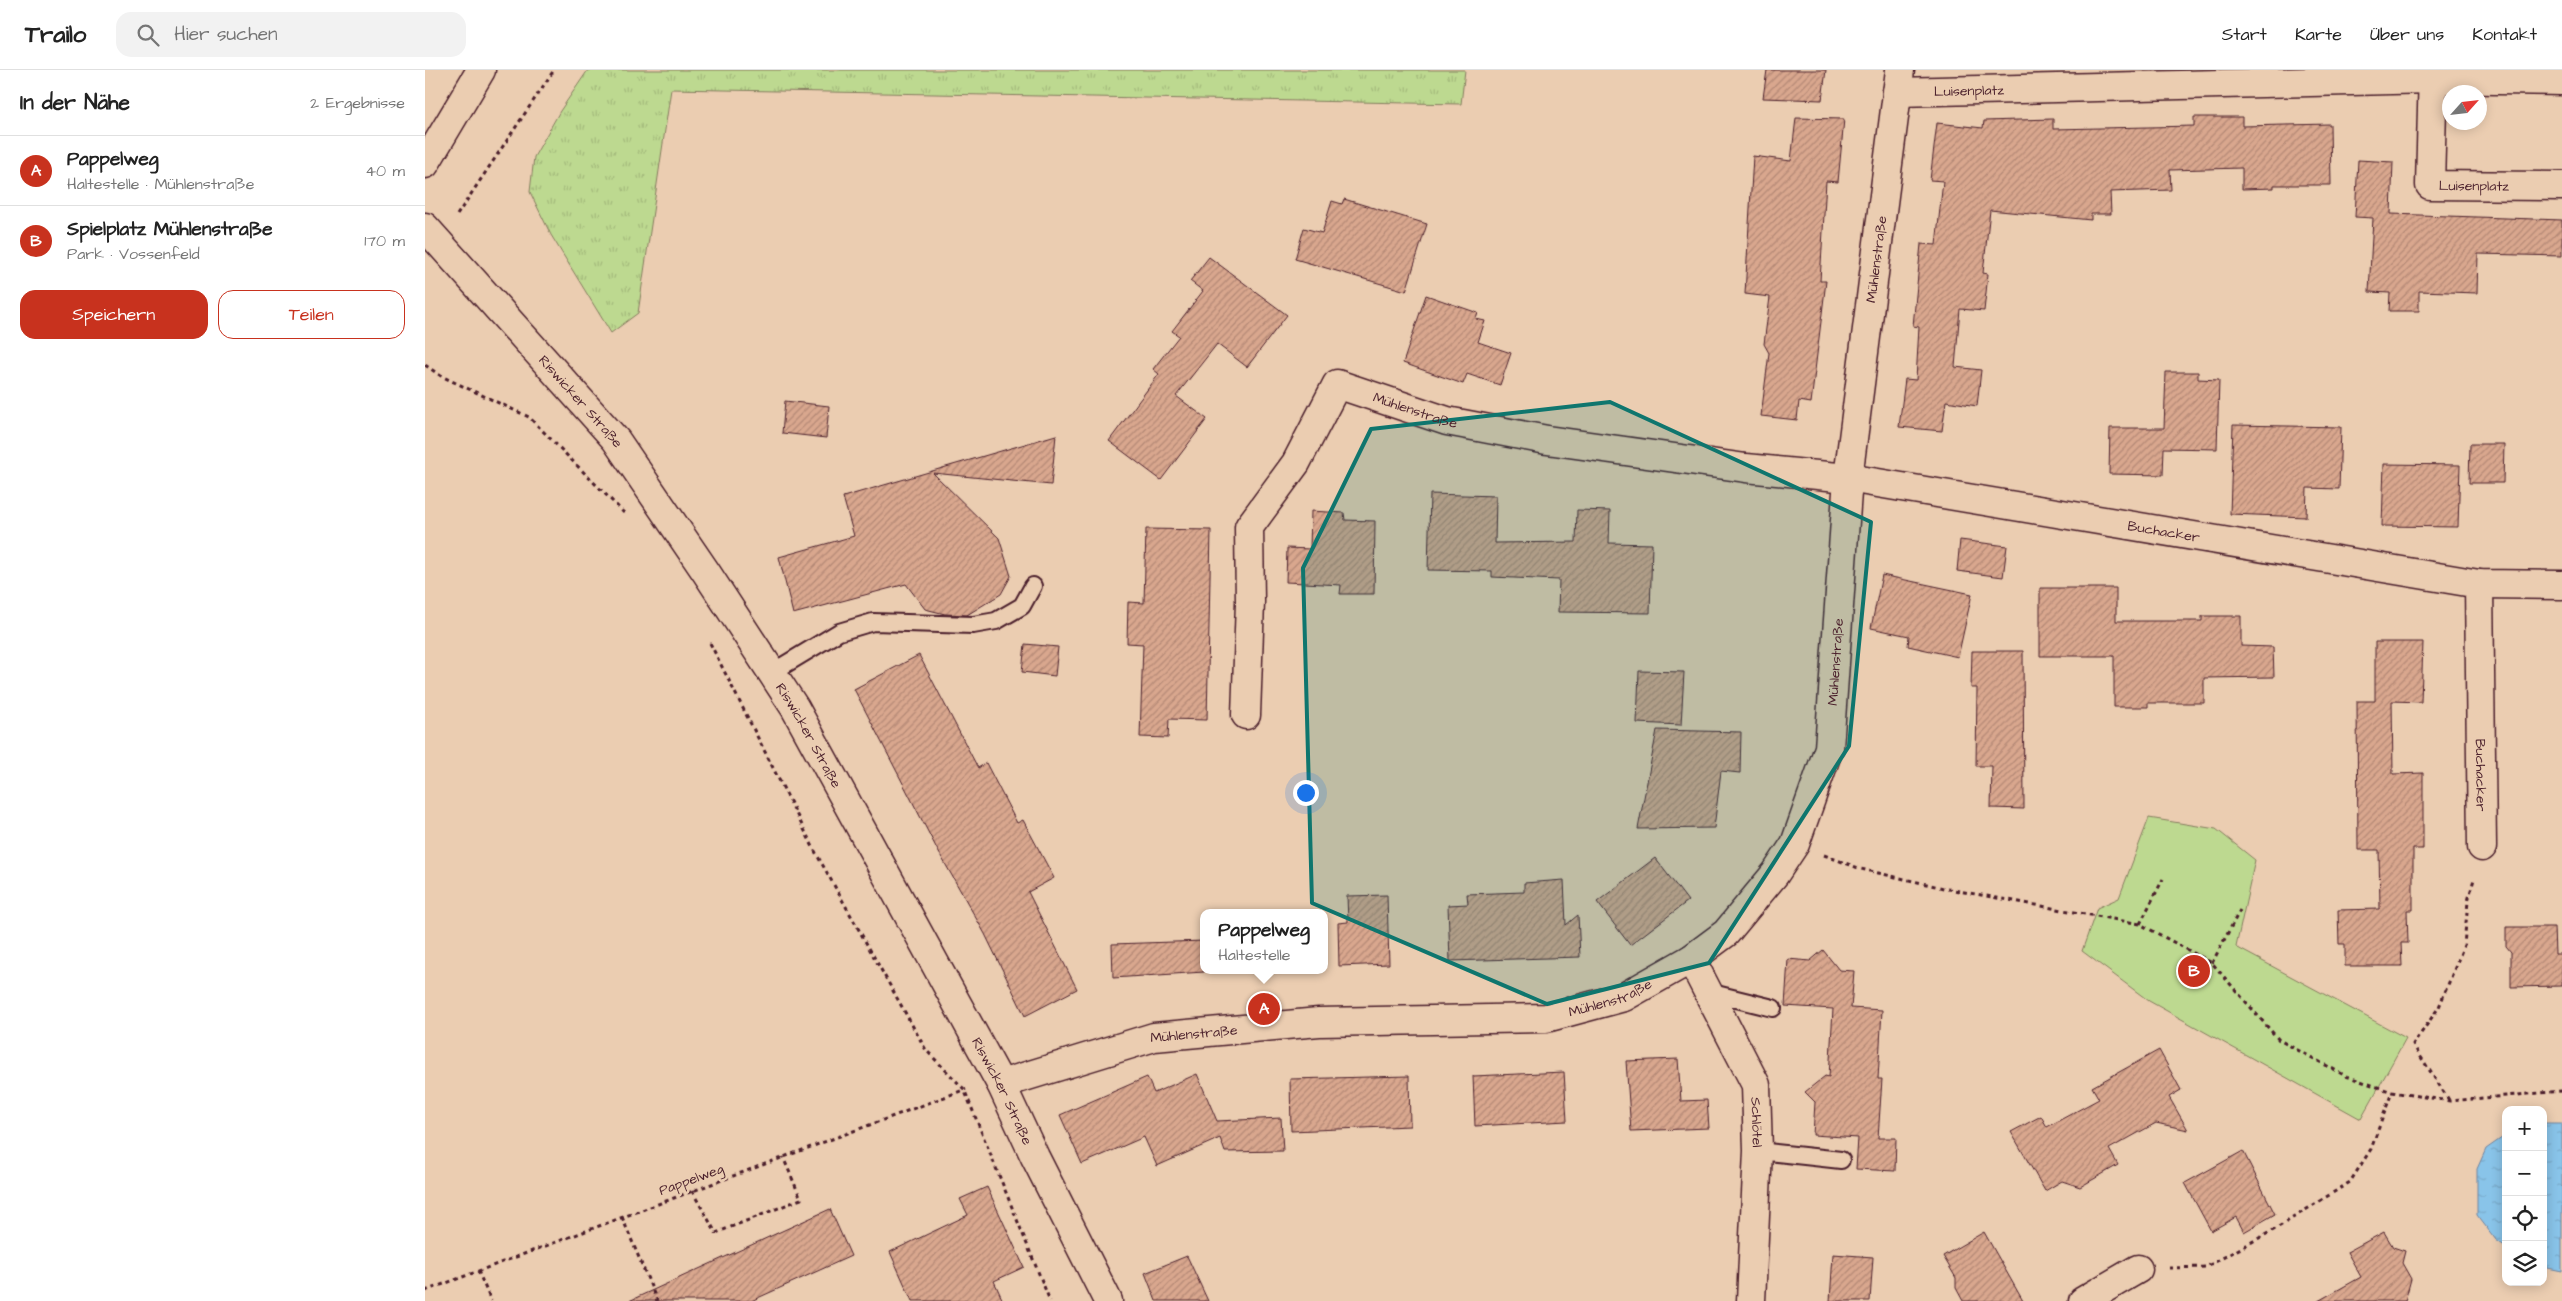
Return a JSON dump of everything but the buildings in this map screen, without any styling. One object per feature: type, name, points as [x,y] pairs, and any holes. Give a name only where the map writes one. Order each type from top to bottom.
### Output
[{"type":"street","points":[[425,164],[481,70]]},
{"type":"street","name":"Luisenplatz","points":[[1898,81],[2433,75],[2562,81]]},
{"type":"street","name":"Luisenplatz","points":[[2433,75],[2430,185],[2562,186]]},
{"type":"street","name":"Mühlenstraße","points":[[1001,1084],[1154,1037],[1319,1022],[1547,1018],[1624,997],[1691,959],[1726,933],[1775,874],[1795,844],[1829,748],[1848,478],[1898,81]]},
{"type":"street","name":"Riswicker Straße","points":[[431,234],[616,440],[706,572],[795,708],[1001,1084],[1035,1157],[1108,1301]]},
{"type":"street","name":"Mühlenstraße","points":[[1246,715],[1250,602],[1249,527],[1296,463],[1337,384],[1447,421],[1538,439],[1746,468],[1848,478]]},
{"type":"street","name":"Buchacker","points":[[1848,478],[2479,584],[2562,585]]},
{"type":"street","name":"Buchacker","points":[[2479,584],[2482,846]]},
{"type":"street","name":"Schlötel","points":[[1691,959],[1756,1085],[1758,1151],[1751,1301]]},
{"type":"street","points":[[2083,1301],[2138,1269]]},
{"type":"lane","points":[[771,673],[839,632],[873,622],[973,625],[995,621],[1022,606],[1033,586]]},
{"type":"lane","points":[[1708,992],[1773,1008]]},
{"type":"lane","points":[[1758,1151],[1841,1160]]},
{"type":"path","points":[[431,234],[554,70]]},
{"type":"path","points":[[425,364],[441,376],[529,417],[627,516]]},
{"type":"path","points":[[707,636],[816,854],[926,1050],[964,1089],[1050,1301]]},
{"type":"path","points":[[1795,844],[1871,871],[1948,889],[2140,924],[2212,963],[2279,1040],[2346,1076],[2392,1092],[2450,1101],[2562,1091]]},
{"type":"path","points":[[2450,1101],[2413,1046],[2439,1007],[2464,945],[2468,901],[2482,846]]},
{"type":"path","points":[[2140,924],[2163,879]]},
{"type":"path","points":[[2212,963],[2240,910]]},
{"type":"path","name":"Pappelweg","points":[[425,1291],[964,1089]]},
{"type":"path","points":[[2138,1269],[2206,1267],[2272,1231],[2350,1182],[2371,1149],[2392,1092]]},
{"type":"path","points":[[692,1191],[716,1233],[801,1199],[783,1157]]},
{"type":"path","points":[[622,1217],[657,1301]]},
{"type":"path","points":[[478,1271],[491,1301]]},
{"type":"highlighted area","points":[[1610,402],[1871,522],[1849,746],[1709,963],[1547,1004],[1312,903],[1303,568],[1371,429]]},
{"type":"green space","points":[[588,70],[1465,70],[1461,104],[671,89],[638,313],[611,333],[551,235],[530,192],[534,157],[560,111]]},
{"type":"green space","points":[[2149,818],[2216,829],[2255,860],[2236,947],[2406,1038],[2361,1119],[2149,1001],[2082,951],[2097,908],[2119,898]]},
{"type":"water","points":[[2547,1123],[2562,1123],[2562,1271],[2547,1268]]},
{"type":"water","points":[[2502,1138],[2502,1244],[2496,1240],[2477,1215],[2477,1169],[2486,1149]]},
{"type":"place","name":"Spielplatz Mühlenstraße","points":[[2194,971]]},
{"type":"place","name":"Pappelweg","points":[[1264,1009]]}]
